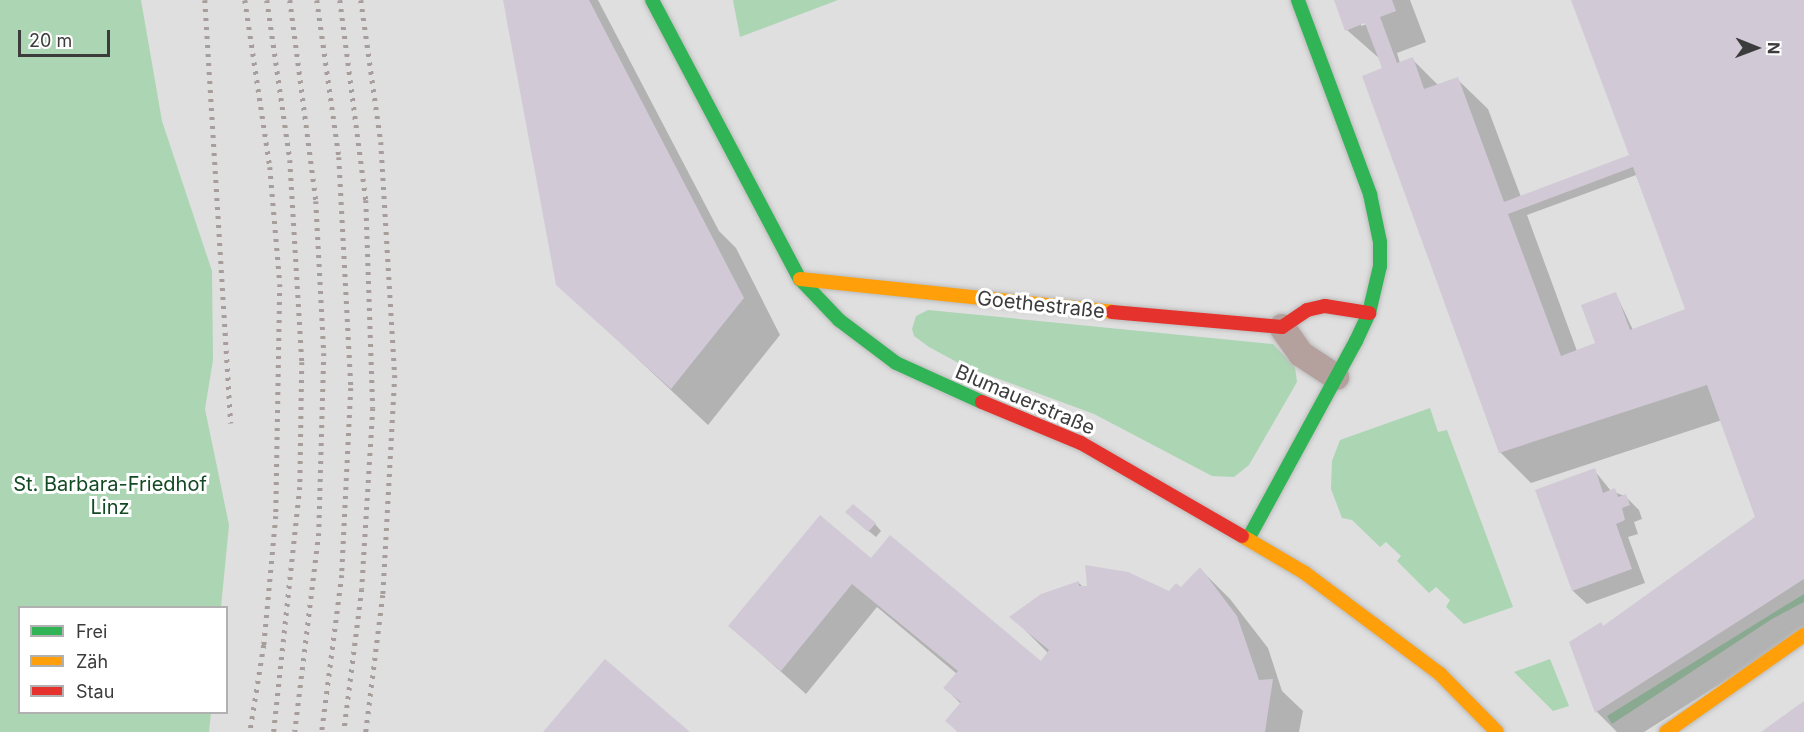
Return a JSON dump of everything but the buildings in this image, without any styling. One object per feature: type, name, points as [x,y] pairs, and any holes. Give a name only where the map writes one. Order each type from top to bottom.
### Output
[{"type":"main road","name":"Blumauerstraße","points":[[652,0],[800,279],[839,321],[896,363],[975,401],[1081,443],[1305,573],[1414,654],[1474,705],[1497,732]]},
{"type":"main road","points":[[1248,539],[1369,313],[1380,266],[1376,217],[1298,0]]},
{"type":"main road","name":"Goethestraße","points":[[800,279],[1282,327]]},
{"type":"main road","points":[[1282,327],[1307,310],[1342,307],[1369,313]]},
{"type":"main road","points":[[1666,732],[1804,635]]},
{"type":"street","points":[[1282,327],[1301,354],[1336,377]]},
{"type":"green space","name":"St. Barbara-Friedhof Linz","points":[[0,0],[141,0],[162,121],[212,271],[213,360],[205,409],[229,525],[221,606],[18,606],[18,714],[211,714],[209,732],[0,732]]},
{"type":"green space","points":[[733,0],[838,0],[740,37]]},
{"type":"green space","points":[[928,310],[1273,344],[1295,367],[1297,382],[1249,465],[1234,477],[1212,476],[1094,414],[966,367],[929,347],[914,336],[912,329],[916,316]]},
{"type":"green space","points":[[1430,408],[1438,432],[1447,430],[1513,607],[1464,624],[1446,607],[1450,600],[1436,587],[1429,593],[1397,561],[1401,556],[1386,542],[1380,547],[1352,520],[1342,518],[1331,489],[1332,461],[1340,440]]},
{"type":"green space","points":[[1804,594],[1804,602],[1772,619],[1612,724],[1607,716]]},
{"type":"green space","points":[[1550,659],[1569,706],[1553,711],[1514,672]]},
{"type":"railway","points":[[205,0],[231,423]]},
{"type":"railway","points":[[245,0],[270,167],[280,284],[276,516],[264,645],[250,732]]},
{"type":"railway","points":[[267,0],[290,160],[302,362],[300,487],[274,732]]},
{"type":"railway","points":[[290,0],[316,201],[324,353],[319,533],[295,732]]},
{"type":"railway","points":[[317,0],[339,157],[351,388],[342,575],[322,732]]},
{"type":"railway","points":[[340,0],[366,200],[373,408],[362,589],[344,732]]},
{"type":"railway","points":[[361,0],[381,142],[395,375],[383,595],[366,732]]},
{"type":"traffic: fast","points":[[652,0],[800,279],[839,320],[896,363],[982,402]]},
{"type":"traffic: fast","points":[[1248,539],[1356,341],[1369,313],[1380,266],[1380,242],[1370,194],[1298,0]]},
{"type":"traffic: slow","points":[[800,279],[1112,312]]},
{"type":"traffic: slow","points":[[1242,536],[1305,573],[1440,674],[1497,732]]},
{"type":"traffic: slow","points":[[1666,732],[1804,635]]},
{"type":"traffic: jam","points":[[1112,312],[1282,327],[1307,310],[1325,306],[1369,313]]},
{"type":"traffic: jam","points":[[982,402],[1081,443],[1242,536]]}]
